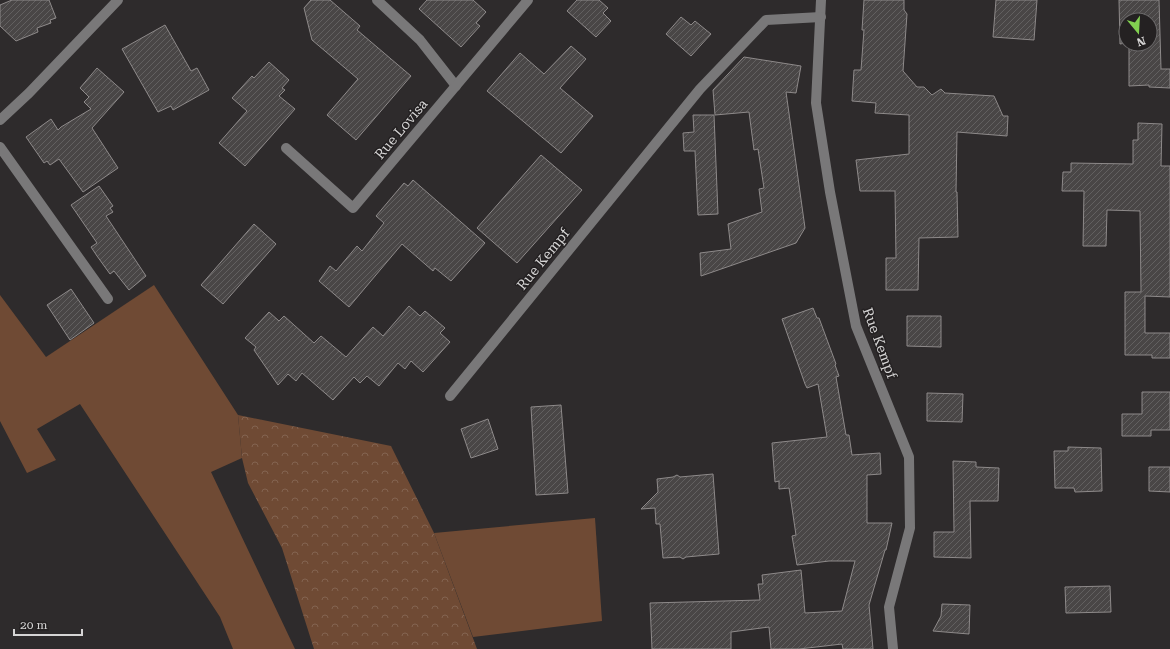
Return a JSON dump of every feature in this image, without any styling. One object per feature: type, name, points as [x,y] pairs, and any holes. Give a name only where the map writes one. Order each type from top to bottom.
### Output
[{"type":"street","points":[[0,120],[29,93],[118,0]]},
{"type":"street","points":[[377,0],[420,40],[456,86]]},
{"type":"street","name":"Rue Lovisa","points":[[286,148],[353,208],[528,0]]},
{"type":"street","name":"Rue Kempf","points":[[822,0],[816,103],[830,192],[856,326],[909,457],[910,528],[889,607],[893,649]]},
{"type":"street","name":"Rue Kempf","points":[[450,396],[700,89],[766,20],[820,17]]},
{"type":"street","points":[[0,147],[108,300]]},
{"type":"green space","points":[[154,285],[238,415],[242,458],[211,472],[295,649],[233,649],[220,617],[80,404],[37,429],[56,460],[27,473],[0,421],[0,295],[46,357]]},
{"type":"green space","points":[[238,415],[391,446],[434,533],[477,649],[314,649],[282,548],[248,483],[242,458]]},
{"type":"green space","points":[[595,518],[602,621],[473,637],[434,533]]},
{"type":"building","points":[[12,0],[49,0],[56,18],[50,20],[51,23],[37,28],[38,32],[16,41],[0,26],[0,5]]},
{"type":"building","points":[[311,0],[330,0],[360,26],[357,30],[411,76],[356,140],[327,115],[358,79],[312,40],[304,8]]},
{"type":"building","points":[[427,0],[473,0],[486,12],[476,23],[480,26],[461,47],[419,9]]},
{"type":"building","points":[[577,0],[599,0],[608,8],[603,13],[611,21],[596,37],[567,11]]},
{"type":"building","points":[[864,0],[904,0],[904,10],[907,14],[903,71],[917,87],[924,87],[932,95],[941,89],[945,93],[994,96],[1003,116],[1008,116],[1007,136],[957,132],[956,192],[958,237],[919,238],[918,290],[886,290],[886,258],[896,258],[895,191],[860,191],[856,160],[909,154],[909,115],[875,113],[876,103],[852,101],[854,70],[861,70],[864,30],[862,30]]},
{"type":"building","points":[[996,0],[1037,0],[1034,40],[993,37]]},
{"type":"building","points":[[1119,0],[1159,0],[1161,69],[1170,69],[1170,88],[1149,87],[1149,85],[1129,86],[1129,52],[1158,52],[1158,12],[1119,12]]},
{"type":"building","points":[[681,17],[691,25],[695,21],[711,34],[691,56],[666,34]]},
{"type":"building","points":[[165,25],[191,71],[197,68],[209,90],[173,110],[171,106],[158,112],[122,49]]},
{"type":"building","points":[[571,46],[586,59],[560,88],[593,116],[561,153],[487,91],[520,53],[544,74]]},
{"type":"building","points":[[744,57],[801,66],[796,93],[786,92],[805,228],[796,243],[701,276],[700,253],[731,249],[728,224],[762,212],[759,189],[764,188],[758,149],[754,150],[749,112],[715,115],[713,90]]},
{"type":"building","points":[[269,62],[289,80],[282,88],[285,90],[279,96],[295,109],[245,166],[219,143],[247,111],[232,98],[252,76],[254,78]]},
{"type":"building","points":[[97,68],[124,92],[92,128],[118,168],[83,192],[59,159],[50,165],[47,161],[44,163],[26,137],[51,119],[58,130],[91,109],[84,102],[89,97],[80,88]]},
{"type":"building","points":[[693,115],[714,115],[718,214],[698,215],[695,151],[684,151],[683,133],[694,132]]},
{"type":"building","points":[[1138,123],[1162,124],[1161,166],[1170,166],[1170,297],[1145,296],[1145,333],[1170,333],[1170,358],[1152,358],[1152,355],[1125,355],[1125,292],[1141,292],[1140,211],[1107,210],[1106,246],[1083,246],[1084,191],[1062,191],[1063,172],[1071,172],[1071,163],[1133,164],[1133,140],[1138,140]]},
{"type":"building","points":[[541,155],[582,190],[517,263],[477,228]]},
{"type":"building","points":[[413,180],[485,243],[451,281],[435,268],[433,271],[402,244],[349,307],[319,281],[330,266],[336,271],[357,246],[362,251],[384,223],[376,216],[404,183],[408,186]]},
{"type":"building","points":[[99,186],[113,206],[110,208],[113,212],[106,216],[146,276],[129,290],[114,271],[110,274],[97,256],[91,247],[97,243],[71,205]]},
{"type":"building","points":[[254,224],[276,244],[223,304],[201,285]]},
{"type":"building","points":[[71,289],[94,323],[70,340],[47,305]]},
{"type":"building","points":[[409,306],[420,316],[425,311],[445,328],[440,333],[450,342],[423,372],[411,361],[405,369],[398,363],[379,386],[367,376],[360,383],[354,377],[333,400],[302,373],[296,381],[288,374],[278,385],[254,350],[256,347],[245,338],[269,312],[279,321],[284,316],[314,343],[321,336],[346,357],[373,327],[383,336]]},
{"type":"building","points":[[813,308],[817,318],[819,318],[836,364],[835,365],[839,376],[836,377],[846,435],[849,435],[852,455],[880,453],[881,474],[867,475],[867,523],[892,523],[886,550],[869,605],[873,649],[843,649],[842,644],[799,649],[771,649],[769,627],[731,632],[731,649],[652,649],[650,603],[760,600],[758,584],[763,584],[762,575],[801,570],[805,613],[842,611],[855,561],[829,561],[797,565],[792,536],[796,535],[789,488],[779,489],[779,481],[775,482],[772,443],[827,437],[818,384],[807,388],[782,319]]},
{"type":"building","points":[[907,316],[941,316],[941,347],[907,346]]},
{"type":"building","points":[[1142,392],[1170,392],[1170,430],[1151,430],[1151,436],[1122,436],[1122,414],[1142,414]]},
{"type":"building","points":[[927,393],[963,394],[962,422],[927,421]]},
{"type":"building","points":[[561,405],[568,493],[536,495],[531,407]]},
{"type":"building","points":[[488,419],[498,449],[471,458],[461,429]]},
{"type":"building","points":[[1068,447],[1101,448],[1102,491],[1075,492],[1074,488],[1055,488],[1054,451],[1068,451]]},
{"type":"building","points":[[953,461],[976,462],[976,467],[999,468],[998,501],[970,501],[971,558],[934,557],[934,532],[954,532]]},
{"type":"building","points":[[1149,467],[1170,467],[1170,492],[1149,491]]},
{"type":"building","points":[[713,474],[719,554],[686,557],[683,559],[680,557],[663,558],[660,524],[656,524],[655,508],[641,509],[658,492],[657,479],[677,475],[680,477]]},
{"type":"building","points":[[1110,586],[1111,612],[1066,613],[1065,587]]},
{"type":"building","points":[[942,604],[970,605],[969,634],[933,631],[941,616]]}]
